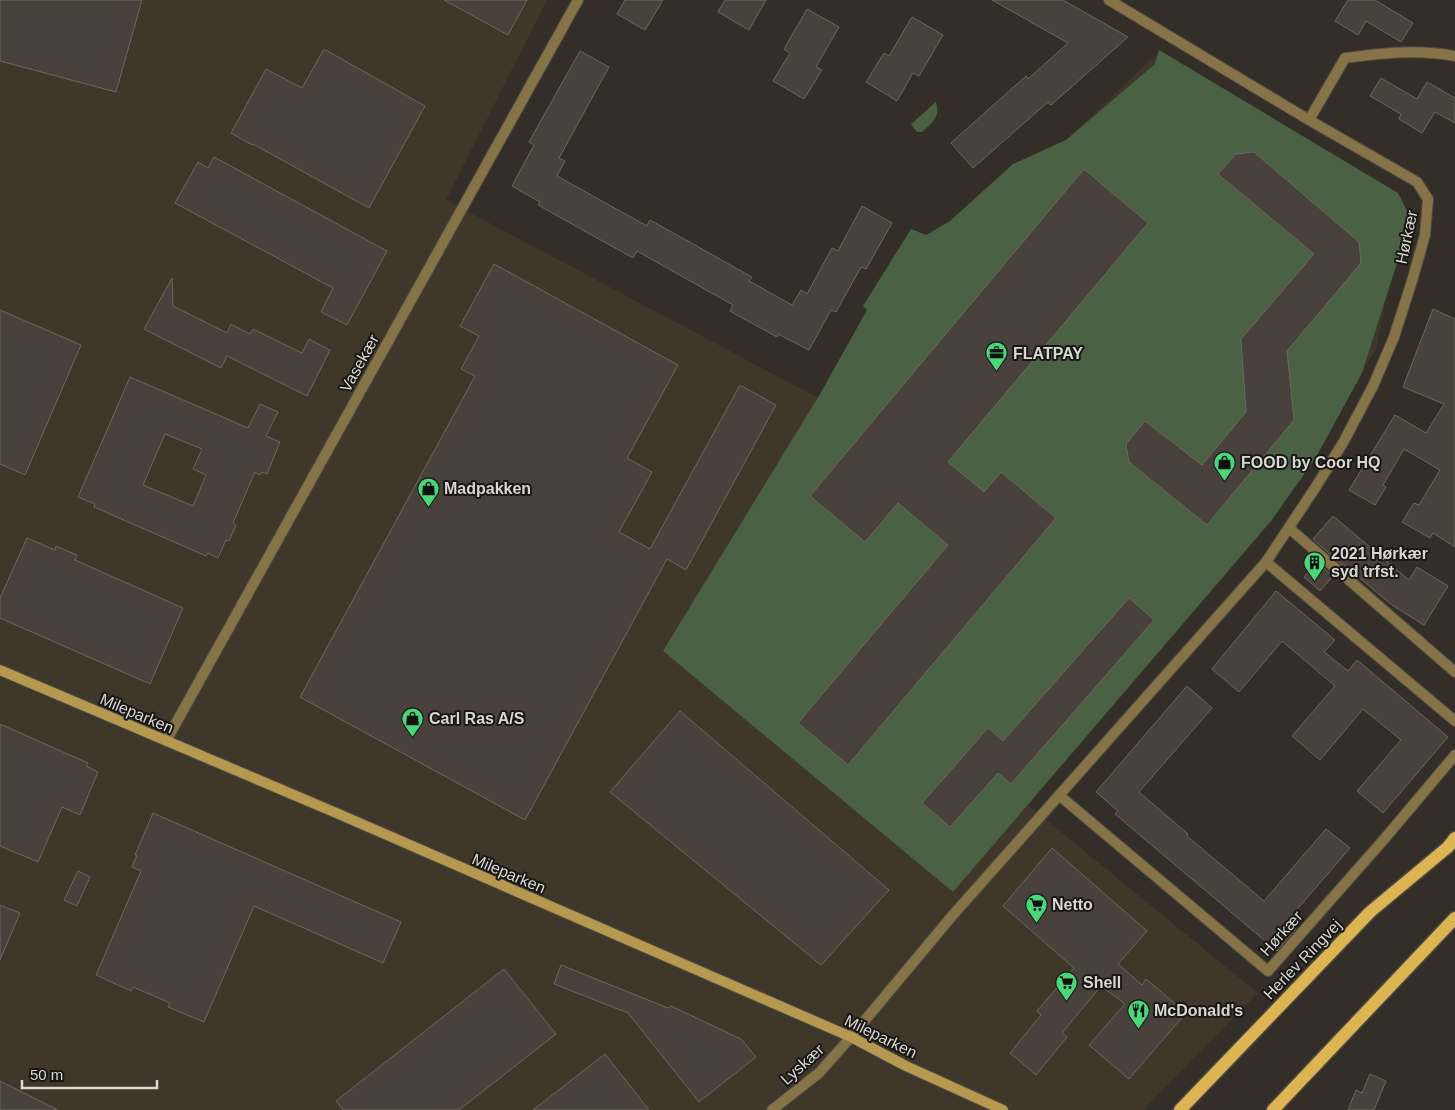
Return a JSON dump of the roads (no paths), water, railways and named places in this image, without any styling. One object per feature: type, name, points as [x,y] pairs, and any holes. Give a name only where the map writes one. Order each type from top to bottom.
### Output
[{"type":"main road","name":"Herlev Ringvej","points":[[1180,1110],[1370,912],[1448,847],[1455,838]]},
{"type":"main road","points":[[1273,1110],[1455,918]]},
{"type":"street","name":"Vasekær","points":[[166,741],[578,0]]},
{"type":"street","name":"Hørkær","points":[[851,1037],[952,916],[1266,562],[1344,441],[1373,386],[1394,337],[1425,235],[1428,199],[1416,182],[1109,0]]},
{"type":"street","points":[[1309,120],[1345,58],[1392,52],[1434,52],[1455,56]]},
{"type":"street","points":[[1289,528],[1455,672]]},
{"type":"street","points":[[1266,562],[1455,721]]},
{"type":"street","name":"Mileparken","points":[[0,670],[851,1037],[906,1066],[1003,1110]]},
{"type":"street","name":"Hørkær","points":[[1060,796],[1268,971],[1386,837],[1455,755]]},
{"type":"street","name":"Lyskær","points":[[772,1110],[819,1073],[851,1037]]},
{"type":"place","name":"FLATPAY","points":[[997,372]]},
{"type":"place","name":"FOOD by Coor HQ","points":[[1225,481]]},
{"type":"place","name":"Madpakken","points":[[428,507]]},
{"type":"place","name":"2021 Hørkær syd trfst.","points":[[1315,581]]},
{"type":"place","name":"Carl Ras A/S","points":[[413,737]]},
{"type":"place","name":"Netto","points":[[1036,923]]},
{"type":"place","name":"Shell","points":[[1067,1001]]},
{"type":"place","name":"McDonald's","points":[[1138,1029]]}]
